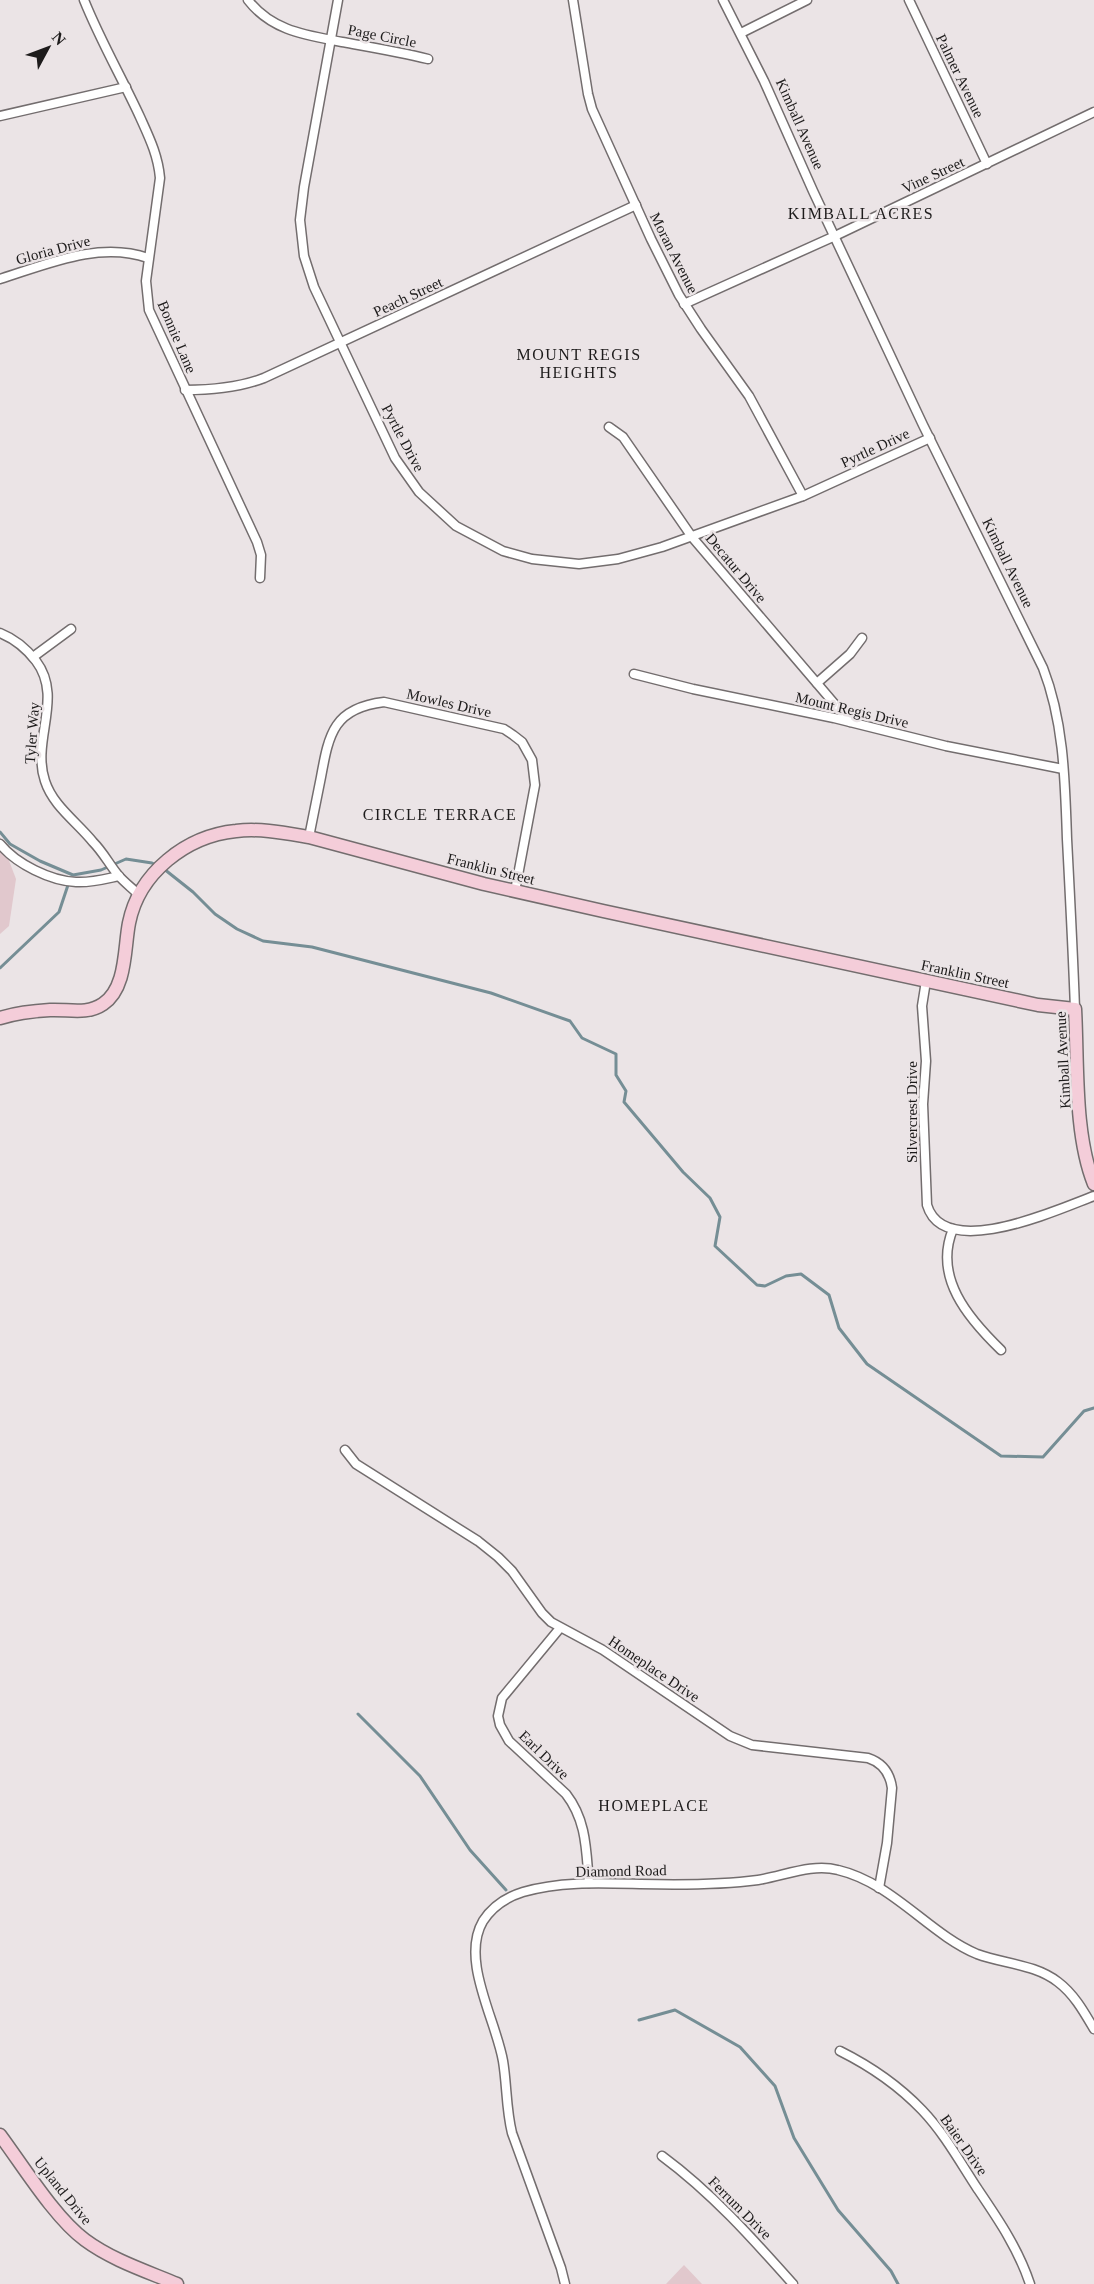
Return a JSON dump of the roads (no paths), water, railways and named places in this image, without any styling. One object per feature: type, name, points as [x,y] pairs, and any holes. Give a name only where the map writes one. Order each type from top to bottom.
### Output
[{"type":"street","name":"Bonnie Lane","points":[[84,0],[156,152],[159,165],[160,178],[146,281],[149,310],[257,542],[261,555],[260,578]]},
{"type":"street","name":"Page Circle","points":[[248,0],[261,15],[287,30],[428,59]]},
{"type":"street","name":"Pyrtle Drive","points":[[338,0],[300,220],[303,256],[340,343],[394,458],[406,476],[440,513],[473,536],[512,554],[579,564],[618,559],[692,537],[803,496],[930,438]]},
{"type":"street","name":"Moran Avenue","points":[[573,0],[590,102],[636,205],[684,304],[749,396],[803,496]]},
{"type":"street","name":"Kimball Avenue","points":[[723,0],[741,33],[930,438],[1043,668],[1057,713],[1063,769],[1081,1128],[1084,1153],[1094,1184]]},
{"type":"street","points":[[741,33],[807,0]]},
{"type":"street","name":"Palmer Avenue","points":[[909,0],[987,164]]},
{"type":"street","points":[[0,116],[126,87]]},
{"type":"street","name":"Vine Street","points":[[684,304],[834,236],[1094,112]]},
{"type":"street","name":"Peach Street","points":[[185,390],[209,390],[250,384],[636,205]]},
{"type":"street","name":"Gloria Drive","points":[[0,279],[97,251],[126,252],[148,258]]},
{"type":"street","name":"Decatur Drive","points":[[609,427],[623,437],[692,537],[850,722]]},
{"type":"street","points":[[33,657],[71,629]]},
{"type":"street","name":"Tyler Way","points":[[0,633],[17,641],[33,657],[43,671],[48,686],[49,703],[40,761],[50,794],[108,859],[117,874],[138,894]]},
{"type":"street","points":[[817,683],[850,654],[862,638]]},
{"type":"street","name":"Mount Regis Drive","points":[[634,674],[946,746],[1063,769]]},
{"type":"street","name":"Mowles Drive","points":[[309,837],[328,740],[339,721],[348,713],[371,704],[384,702],[504,729],[522,742],[535,770],[535,785],[515,891]]},
{"type":"street","name":"Franklin Street","points":[[0,1017],[32,1011],[86,1010],[102,1005],[110,998],[119,983],[129,923],[138,894],[156,870],[170,858],[204,838],[233,831],[253,830],[309,837],[515,891],[1038,1005],[1075,1009]]},
{"type":"street","points":[[0,844],[14,858],[67,881],[96,882],[117,874]]},
{"type":"street","name":"Silvercrest Drive","points":[[926,981],[922,1006],[926,1062],[923,1104],[927,1205],[929,1213],[936,1222],[953,1229]]},
{"type":"street","points":[[1001,1350],[971,1317],[948,1272],[946,1251],[953,1229],[983,1230],[1004,1227],[1094,1196]]},
{"type":"street","name":"Homeplace Drive","points":[[345,1450],[356,1464],[478,1541],[498,1557],[519,1579],[542,1613],[560,1628],[603,1650],[739,1741],[780,1749],[868,1758],[882,1766],[891,1779],[892,1788],[887,1844],[879,1888]]},
{"type":"street","name":"Earl Drive","points":[[560,1628],[502,1698],[498,1716],[509,1741],[574,1804],[584,1828],[589,1883]]},
{"type":"street","name":"Diamond Road","points":[[565,2284],[512,2133],[508,2118],[500,2046],[479,1979],[475,1944],[483,1922],[489,1912],[509,1898],[536,1889],[589,1883],[735,1882],[813,1868],[826,1868],[850,1874],[879,1888],[962,1946],[979,1954],[1040,1972],[1058,1982],[1076,2001],[1094,2028]]},
{"type":"street","name":"Baier Drive","points":[[840,2051],[875,2071],[907,2096],[936,2127],[1007,2232],[1024,2265],[1030,2284]]},
{"type":"street","name":"Upland Drive","points":[[0,2135],[76,2233],[112,2257],[177,2284]]},
{"type":"street","name":"Ferrum Drive","points":[[662,2156],[703,2188],[727,2211],[793,2284]]},
{"type":"waterway","points":[[0,832],[10,844],[40,861],[73,875],[101,870],[126,859],[158,866]]},
{"type":"waterway","points":[[164,869],[193,892],[215,914],[237,929],[263,941],[312,947],[491,993],[570,1021],[582,1038],[616,1054],[616,1075],[626,1091],[624,1102],[683,1172],[710,1198],[720,1217],[715,1246],[757,1285],[765,1286],[786,1276],[801,1274],[829,1295],[839,1328],[867,1364],[1001,1456],[1043,1457],[1084,1411],[1094,1408]]},
{"type":"waterway","points":[[0,968],[59,912],[68,885]]},
{"type":"waterway","points":[[358,1714],[420,1776],[470,1850],[506,1890]]},
{"type":"waterway","points":[[639,2020],[675,2010],[740,2047],[775,2086],[794,2138],[838,2210],[891,2271],[898,2284]]},
{"type":"district","name":"KIMBALL ACRES","points":[[861,213]]},
{"type":"district","name":"MOUNT REGIS HEIGHTS","points":[[579,363]]},
{"type":"district","name":"CIRCLE TERRACE","points":[[440,814]]},
{"type":"district","name":"HOMEPLACE","points":[[654,1805]]}]
